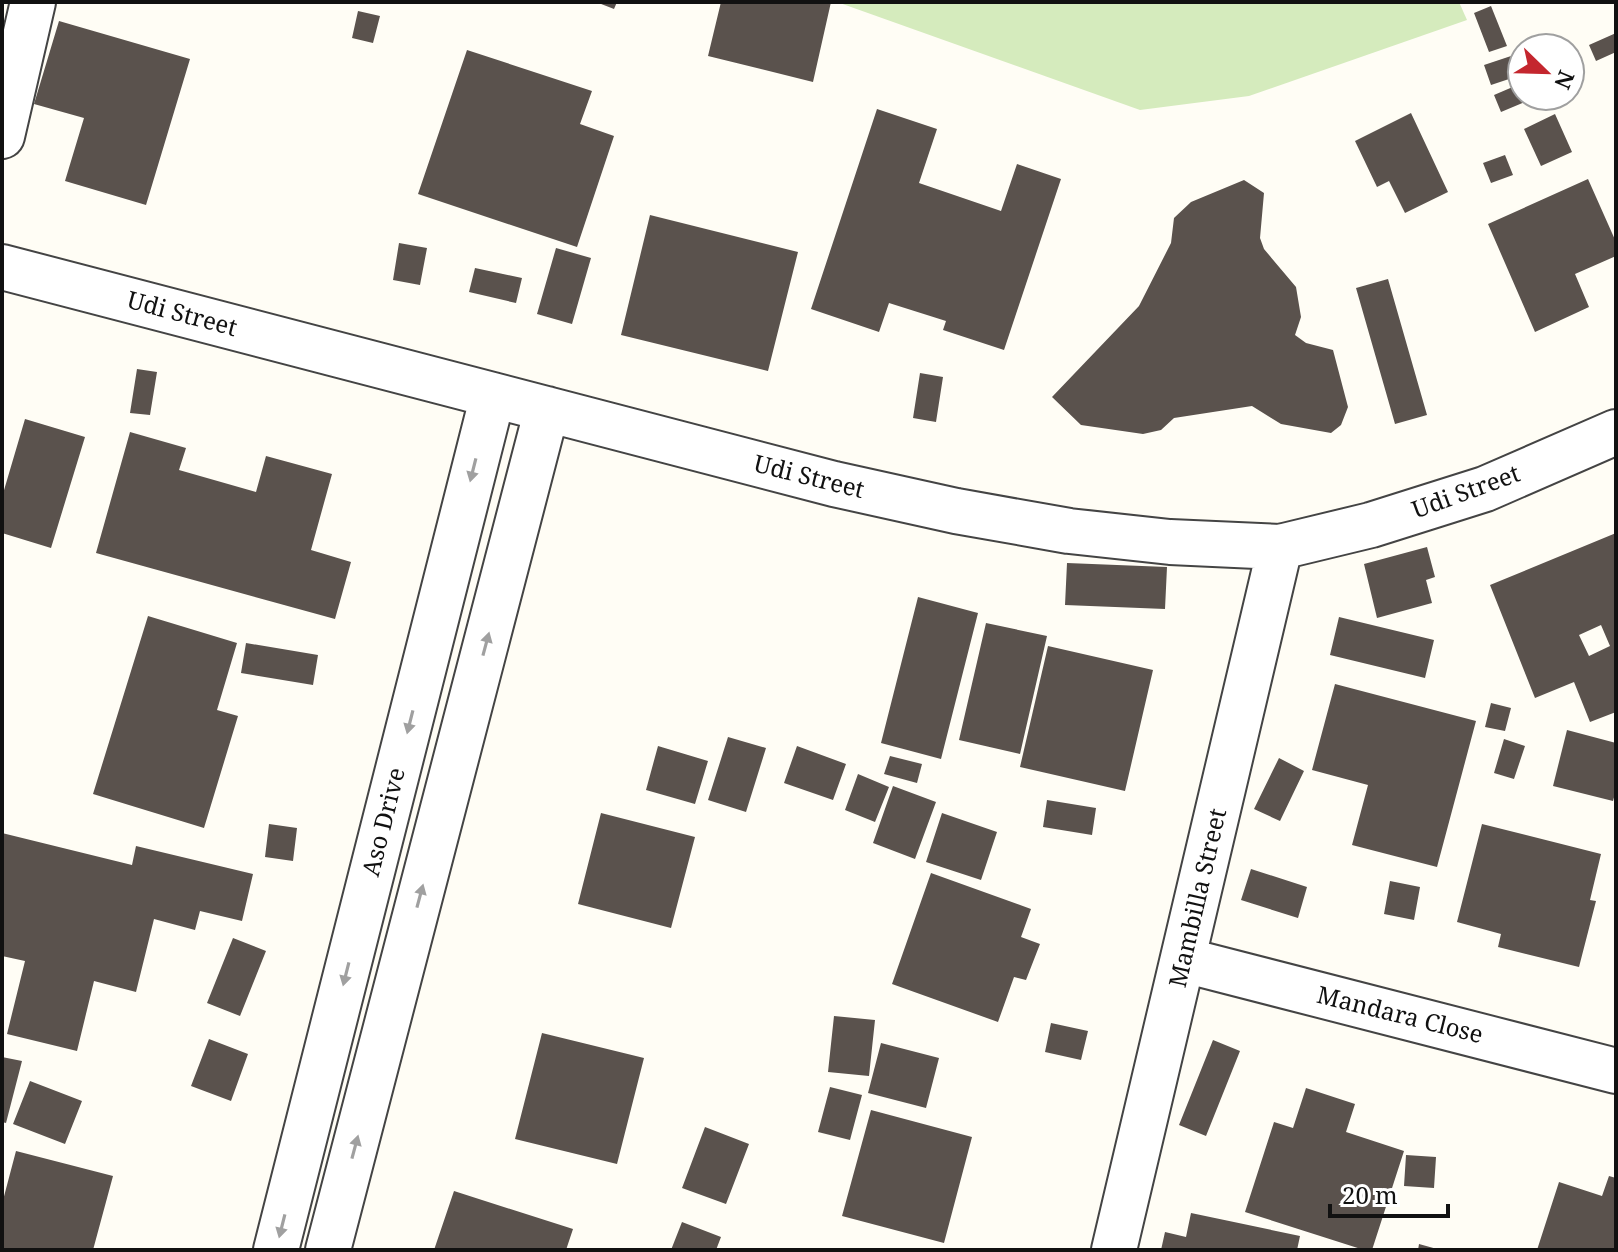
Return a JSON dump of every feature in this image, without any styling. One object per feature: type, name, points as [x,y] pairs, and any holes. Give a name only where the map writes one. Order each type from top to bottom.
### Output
[{"type":"street","points":[[2,136],[33,2]]},
{"type":"street","name":"Udi Street","points":[[2,267],[834,484],[956,511],[1069,531],[1170,542],[1280,547],[1371,525],[1485,489],[1616,432]]},
{"type":"street","name":"Aso Drive","points":[[276,1250],[493,395]]},
{"type":"street","points":[[328,1250],[547,409]]},
{"type":"street","name":"Mambilla Street","points":[[1114,1250],[1280,547]]},
{"type":"street","name":"Mandara Close","points":[[1184,960],[1616,1071]]},
{"type":"green space","points":[[837,2],[1459,2],[1467,20],[1249,96],[1140,110]]},
{"type":"building","points":[[596,2],[617,2],[614,9]]},
{"type":"building","points":[[721,2],[831,2],[813,82],[708,56]]},
{"type":"building","points":[[1491,6],[1506,46],[1489,52],[1474,13]]},
{"type":"building","points":[[358,11],[380,16],[373,43],[352,38]]},
{"type":"building","points":[[59,21],[190,59],[146,205],[65,181],[84,118],[34,104]]},
{"type":"building","points":[[1616,33],[1616,52],[1596,61],[1589,45]]},
{"type":"building","points":[[467,50],[592,91],[580,124],[614,136],[577,247],[418,194]]},
{"type":"building","points":[[1506,58],[1506,80],[1491,85],[1484,65]]},
{"type":"building","points":[[1506,90],[1506,110],[1501,112],[1494,95]]},
{"type":"building","points":[[877,109],[937,129],[919,183],[1001,211],[1017,164],[1061,179],[1004,350],[943,330],[946,321],[889,303],[879,332],[811,309]]},
{"type":"building","points":[[1411,113],[1448,192],[1405,213],[1389,181],[1377,187],[1355,141]]},
{"type":"building","points":[[1555,114],[1572,152],[1541,166],[1524,129]]},
{"type":"building","points":[[1505,155],[1513,175],[1491,183],[1483,163]]},
{"type":"building","points":[[1588,179],[1616,242],[1616,256],[1575,274],[1589,307],[1535,332],[1488,224]]},
{"type":"building","points":[[1244,180],[1264,193],[1260,238],[1264,249],[1296,287],[1301,317],[1295,335],[1306,343],[1333,350],[1348,407],[1341,425],[1331,433],[1281,424],[1252,406],[1174,418],[1161,430],[1143,434],[1081,425],[1052,397],[1139,306],[1171,243],[1174,218],[1191,202]]},
{"type":"building","points":[[650,215],[798,252],[768,371],[621,335]]},
{"type":"building","points":[[399,243],[427,248],[420,285],[393,280]]},
{"type":"building","points":[[556,248],[591,258],[572,324],[537,314]]},
{"type":"building","points":[[475,268],[522,278],[516,303],[469,292]]},
{"type":"building","points":[[1388,279],[1427,415],[1395,424],[1356,288]]},
{"type":"building","points":[[137,369],[157,372],[150,415],[130,413]]},
{"type":"building","points":[[920,373],[943,377],[936,422],[913,418]]},
{"type":"building","points":[[25,419],[85,437],[51,548],[2,533],[2,497]]},
{"type":"building","points":[[130,432],[186,448],[179,470],[256,492],[266,456],[332,474],[311,550],[351,562],[335,619],[96,553]]},
{"type":"building","points":[[1616,533],[1616,712],[1590,722],[1574,682],[1535,698],[1490,585]],"holes":[[[1601,625],[1610,646],[1589,656],[1579,635]]]},
{"type":"building","points":[[1427,547],[1435,577],[1426,580],[1432,603],[1377,618],[1364,564]]},
{"type":"building","points":[[1067,563],[1167,567],[1165,609],[1065,605]]},
{"type":"building","points":[[918,597],[978,613],[941,759],[881,743]]},
{"type":"building","points":[[148,616],[237,643],[217,710],[238,716],[204,828],[93,794]]},
{"type":"building","points":[[1339,617],[1434,640],[1425,678],[1330,655]]},
{"type":"building","points":[[986,623],[1047,636],[1020,754],[959,740]]},
{"type":"building","points":[[246,643],[318,655],[313,685],[241,673]]},
{"type":"building","points":[[1048,646],[1153,670],[1125,791],[1020,767]]},
{"type":"building","points":[[1335,684],[1476,721],[1437,867],[1352,845],[1368,785],[1312,770]]},
{"type":"building","points":[[1491,703],[1511,708],[1505,731],[1485,727]]},
{"type":"building","points":[[1567,730],[1616,743],[1616,790],[1613,801],[1553,786]]},
{"type":"building","points":[[728,737],[766,748],[746,812],[708,800]]},
{"type":"building","points":[[1504,739],[1525,746],[1514,779],[1494,773]]},
{"type":"building","points":[[658,746],[708,761],[695,804],[646,790]]},
{"type":"building","points":[[797,746],[846,764],[833,800],[784,783]]},
{"type":"building","points":[[890,756],[922,764],[917,783],[884,774]]},
{"type":"building","points":[[1279,758],[1304,771],[1280,821],[1254,809]]},
{"type":"building","points":[[858,774],[889,787],[875,822],[845,810]]},
{"type":"building","points":[[893,786],[936,802],[915,859],[873,843]]},
{"type":"building","points":[[1047,800],[1096,808],[1092,835],[1043,827]]},
{"type":"building","points":[[601,813],[695,837],[671,928],[578,904]]},
{"type":"building","points":[[942,813],[997,832],[981,880],[926,862]]},
{"type":"building","points":[[269,824],[297,828],[293,861],[265,857]]},
{"type":"building","points":[[1482,824],[1601,854],[1590,900],[1596,901],[1579,967],[1498,947],[1501,934],[1457,922]]},
{"type":"building","points":[[2,833],[132,865],[136,846],[253,874],[242,921],[200,911],[195,930],[154,919],[136,992],[94,981],[77,1051],[7,1034],[25,961],[2,956]]},
{"type":"building","points":[[1251,869],[1307,887],[1298,918],[1241,900]]},
{"type":"building","points":[[931,873],[1031,909],[1021,937],[1040,944],[1026,980],[1014,977],[998,1022],[892,984]]},
{"type":"building","points":[[1390,881],[1420,887],[1414,920],[1384,914]]},
{"type":"building","points":[[233,938],[266,951],[240,1016],[207,1003]]},
{"type":"building","points":[[834,1016],[875,1020],[869,1076],[828,1072]]},
{"type":"building","points":[[1051,1023],[1088,1031],[1081,1060],[1045,1052]]},
{"type":"building","points":[[542,1033],[644,1058],[617,1164],[515,1139]]},
{"type":"building","points":[[209,1039],[248,1054],[231,1101],[191,1086]]},
{"type":"building","points":[[1213,1040],[1240,1051],[1206,1136],[1179,1125]]},
{"type":"building","points":[[881,1043],[939,1058],[926,1108],[868,1093]]},
{"type":"building","points":[[2,1057],[22,1061],[6,1123],[2,1122]]},
{"type":"building","points":[[30,1081],[82,1101],[65,1144],[13,1124]]},
{"type":"building","points":[[830,1087],[862,1095],[850,1140],[818,1132]]},
{"type":"building","points":[[1306,1088],[1355,1104],[1346,1132],[1404,1151],[1372,1250],[1245,1212],[1274,1122],[1293,1128]]},
{"type":"building","points":[[871,1110],[972,1137],[944,1243],[842,1216]]},
{"type":"building","points":[[705,1127],[749,1144],[726,1204],[682,1188]]},
{"type":"building","points":[[16,1151],[113,1176],[93,1250],[2,1250],[2,1204]]},
{"type":"building","points":[[1406,1155],[1436,1157],[1434,1188],[1404,1186]]},
{"type":"building","points":[[1609,1176],[1616,1178],[1616,1250],[1537,1250],[1559,1182],[1602,1196]]},
{"type":"building","points":[[454,1191],[573,1229],[566,1250],[434,1250]]},
{"type":"building","points":[[1191,1213],[1300,1236],[1297,1250],[1161,1250],[1165,1232],[1186,1237]]},
{"type":"building","points":[[682,1222],[721,1237],[716,1250],[671,1250]]},
{"type":"building","points":[[1419,1244],[1437,1249],[1437,1250],[1418,1250]]}]
